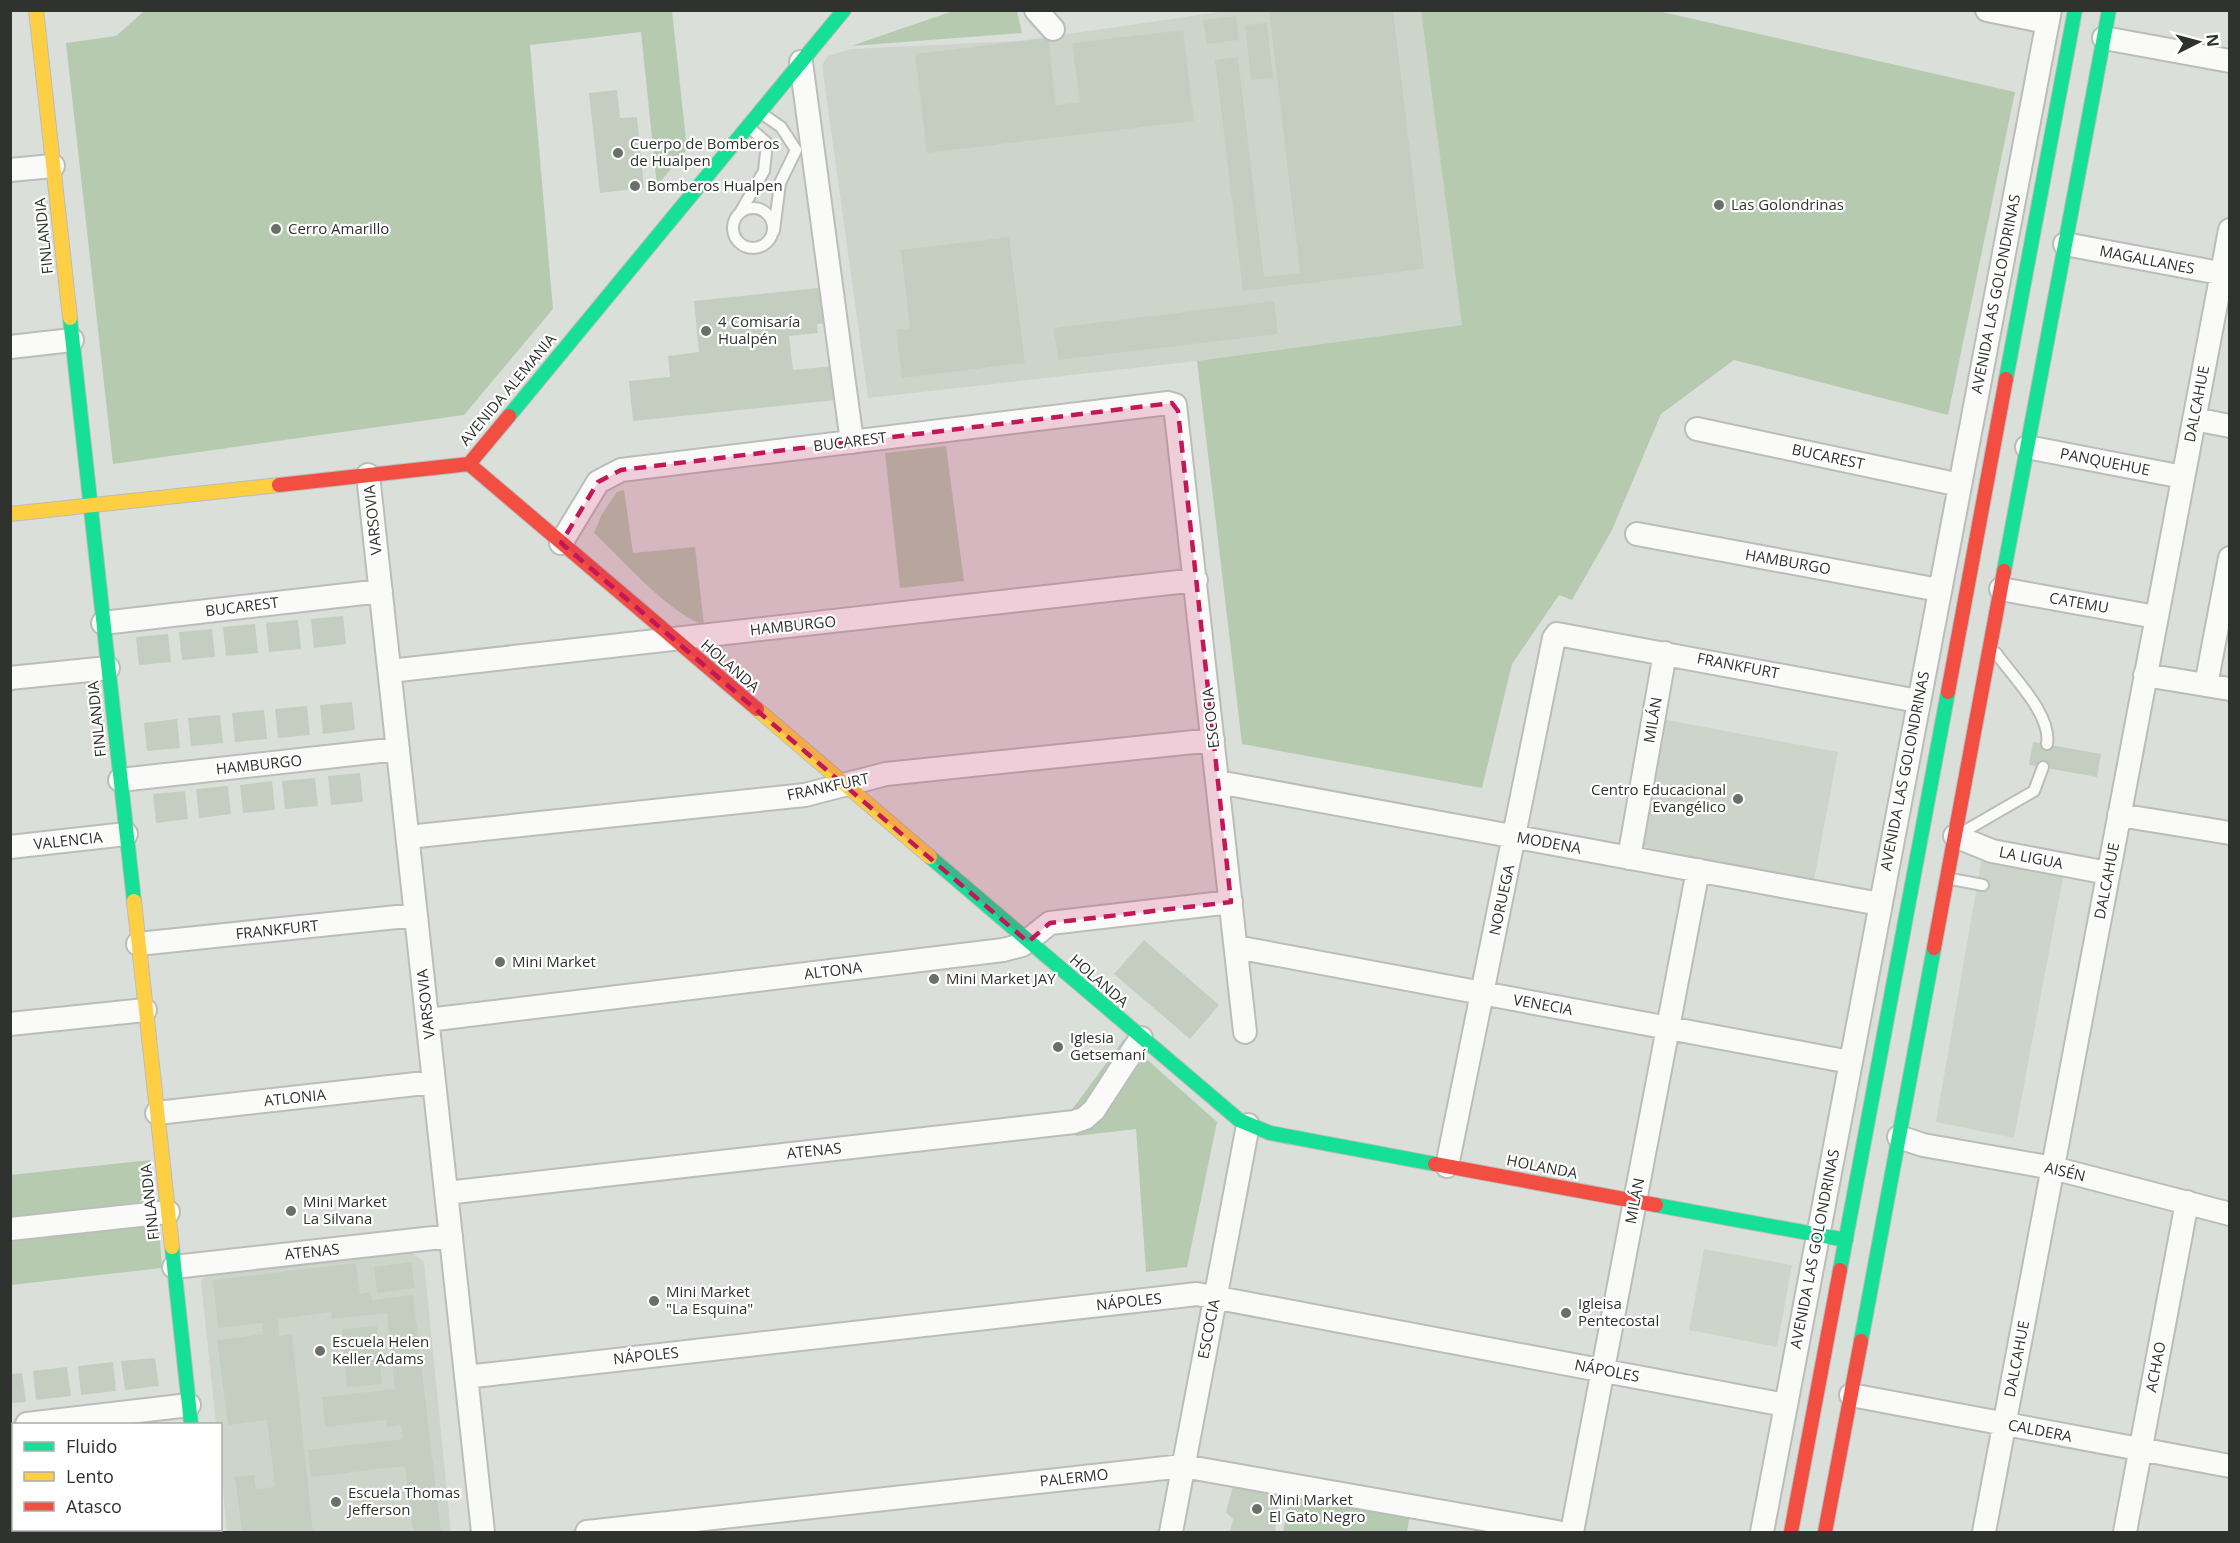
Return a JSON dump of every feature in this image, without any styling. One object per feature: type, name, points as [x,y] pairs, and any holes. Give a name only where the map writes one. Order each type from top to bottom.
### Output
[{"type":"street","name":"FINLANDIA","points":[[36,10],[190,1415]]},
{"type":"street","name":"AVENIDA ALEMANIA","points":[[10,514],[469,464],[844,10]]},
{"type":"street","points":[[1036,10],[1053,29]]},
{"type":"street","points":[[1987,10],[2048,16]]},
{"type":"street","name":"AVENIDA LAS GOLONDRINAS","points":[[1791,1533],[1855,1245],[1873,1097],[2075,10]]},
{"type":"street","points":[[1825,1533],[1874,1270],[1890,1128],[1947,878],[2109,10]]},
{"type":"street","name":"AVENIDA LAS GOLONDRINAS","points":[[1762,1533],[2048,16]]},
{"type":"street","points":[[2104,38],[2229,61]]},
{"type":"street","points":[[801,62],[852,442]]},
{"type":"street","points":[[10,170],[53,166]]},
{"type":"street","name":"DALCAHUE","points":[[1984,1533],[2194,419],[2225,274],[2229,230]]},
{"type":"street","name":"MAGALLANES","points":[[2066,244],[2225,274]]},
{"type":"street","points":[[10,347],[72,340]]},
{"type":"street","name":"BUCAREST","points":[[561,543],[592,489],[612,473],[1168,403],[1175,405]]},
{"type":"street","name":"ESCOCIA","points":[[1175,405],[1245,1032]]},
{"type":"street","points":[[2194,419],[2229,426]]},
{"type":"street","name":"BUCAREST","points":[[1697,429],[1959,485]]},
{"type":"street","name":"PANQUEHUE","points":[[2027,447],[2183,477]]},
{"type":"street","name":"HOLANDA","points":[[469,464],[1223,1108],[1248,1125],[1270,1133],[1817,1234],[1855,1245]]},
{"type":"street","name":"VARSOVIA","points":[[369,475],[483,1533]]},
{"type":"street","name":"HAMBURGO","points":[[1637,534],[1939,590]]},
{"type":"street","points":[[2206,686],[2229,558]]},
{"type":"street","name":"HAMBURGO","points":[[390,671],[1196,580]]},
{"type":"street","name":"CATEMU","points":[[2001,589],[2157,617]]},
{"type":"street","name":"BUCAREST","points":[[103,623],[381,591]]},
{"type":"street","name":"FRANKFURT","points":[[1557,634],[1918,701]]},
{"type":"street","name":"NORUEGA","points":[[1447,1166],[1557,634]]},
{"type":"street","name":"MILÁN","points":[[1629,858],[1665,653]]},
{"type":"street","points":[[10,678],[108,668]]},
{"type":"street","points":[[2145,675],[2229,689]]},
{"type":"street","name":"FRANKFURT","points":[[408,837],[805,795],[886,774],[1213,740]]},
{"type":"street","name":"HAMBURGO","points":[[120,780],[398,749]]},
{"type":"street","name":"MODENA","points":[[1218,782],[1880,904]]},
{"type":"street","points":[[2119,815],[2229,833]]},
{"type":"street","name":"VALENCIA","points":[[10,847],[126,834]]},
{"type":"street","name":"LA LIGUA","points":[[1955,836],[1992,851],[2108,873]]},
{"type":"street","name":"MILÁN","points":[[1572,1533],[1698,870]]},
{"type":"street","name":"ALTONA","points":[[428,1020],[991,952],[1013,948],[1028,942],[1045,925],[1056,921],[1231,902]]},
{"type":"street","name":"FRANKFURT","points":[[138,944],[416,915]]},
{"type":"street","name":"VENECIA","points":[[1236,948],[1850,1062]]},
{"type":"street","points":[[10,1024],[145,1010]]},
{"type":"street","name":"ATENAS","points":[[446,1193],[1074,1122],[1085,1118],[1094,1110],[1141,1038]]},
{"type":"street","name":"ATLONIA","points":[[157,1113],[434,1082]]},
{"type":"street","points":[[1873,1097],[1890,1128]]},
{"type":"street","name":"ESCOCIA","points":[[1171,1533],[1248,1125]]},
{"type":"street","name":"AISÉN","points":[[1890,1128],[1923,1144],[2053,1168],[2229,1214]]},
{"type":"street","name":"ACHAO","points":[[2125,1533],[2187,1202]]},
{"type":"street","points":[[10,1229],[168,1212]]},
{"type":"street","name":"ATENAS","points":[[174,1267],[451,1236]]},
{"type":"street","points":[[1855,1245],[1874,1270]]},
{"type":"street","name":"NÁPOLES","points":[[466,1377],[1197,1294],[1785,1405]]},
{"type":"street","name":"CALDERA","points":[[1851,1395],[2229,1466]]},
{"type":"street","points":[[60,1423],[190,1415]]},
{"type":"street","name":"PALERMO","points":[[587,1533],[1184,1466],[1557,1533]]},
{"type":"lane","points":[[748,126],[767,143],[764,171],[733,228],[738,241],[743,245],[758,248],[764,245],[774,231],[780,183],[796,150],[781,127],[760,112]]},
{"type":"lane","points":[[741,211],[751,207],[764,210],[772,221],[774,231]]},
{"type":"lane","points":[[1990,645],[2044,719],[2049,734],[2047,744]]},
{"type":"lane","points":[[1955,836],[2034,791],[2043,767]]},
{"type":"lane","points":[[1947,878],[1983,885]]},
{"type":"highlighted area","points":[[1172,403],[1178,411],[1231,902],[1050,923],[1028,942],[561,543],[598,482],[621,470]]},
{"type":"shaded area","points":[[1226,11],[1421,11],[1463,325],[1197,361],[868,398],[822,65],[828,56],[851,49],[1020,41]]},
{"type":"shaded area","name":"Centro Educacional Evangélico","points":[[1662,719],[1838,752],[1814,880],[1638,846]]},
{"type":"shaded area","points":[[1982,857],[2064,872],[2014,1138],[1936,1122]]},
{"type":"shaded area","points":[[1704,1249],[1792,1265],[1777,1347],[1689,1330]]},
{"type":"shaded area","name":"Escuela Helen Keller Adams","points":[[409,1251],[424,1261],[451,1532],[227,1532],[222,1481],[222,1423],[216,1423],[201,1281],[208,1274]]},
{"type":"green space","name":"Cerro Amarillo","points":[[144,11],[672,11],[687,149],[657,186],[641,32],[530,45],[553,309],[464,415],[113,464],[66,43],[116,36]]},
{"type":"green space","points":[[953,11],[1017,11],[1022,33],[851,46]]},
{"type":"green space","points":[[1421,11],[1658,11],[2015,92],[1948,415],[1734,360],[1661,414],[1612,530],[1572,600],[1559,595],[1512,664],[1482,788],[1242,744],[1197,361],[1462,325]]},
{"type":"green space","points":[[946,446],[964,581],[900,588],[885,453]]},
{"type":"green space","points":[[624,490],[633,553],[695,547],[704,625],[690,619],[661,598],[594,533],[602,514],[617,492]]},
{"type":"green space","points":[[1124,1039],[1217,1122],[1187,1267],[1146,1272],[1136,1129],[1076,1136],[1071,1111]]},
{"type":"green space","points":[[150,1160],[151,1188],[139,1202],[11,1217],[10,1175]]},
{"type":"green space","points":[[159,1225],[162,1268],[11,1285],[10,1242]]},
{"type":"green space","points":[[1291,1491],[1410,1514],[1407,1532],[1283,1532]]},
{"type":"building","points":[[1269,10],[1393,10],[1424,269],[1243,291],[1215,60],[1238,57],[1264,277],[1300,273]]},
{"type":"building","points":[[1236,16],[1239,40],[1207,44],[1203,20]]},
{"type":"building","points":[[1267,23],[1273,78],[1251,80],[1245,25]]},
{"type":"building","points":[[1183,30],[1194,121],[927,153],[915,54],[1048,38],[1056,105],[1080,102],[1072,43]]},
{"type":"building","name":"Cuerpo de Bomberos de Hualpen","points":[[617,90],[620,118],[637,117],[644,188],[600,193],[589,93]]},
{"type":"building","points":[[1009,237],[1025,363],[902,378],[896,330],[910,328],[901,250]]},
{"type":"building","points":[[827,287],[831,323],[817,324],[818,333],[789,336],[793,370],[833,366],[836,400],[633,421],[629,381],[670,377],[668,356],[699,352],[694,301]]},
{"type":"building","points":[[1274,301],[1278,334],[1058,360],[1054,328]]},
{"type":"building","points":[[343,616],[346,644],[314,648],[311,619]]},
{"type":"building","points":[[298,620],[301,649],[269,652],[266,623]]},
{"type":"building","points":[[255,624],[258,653],[226,656],[223,627]]},
{"type":"building","points":[[212,629],[215,657],[182,660],[179,632]]},
{"type":"building","points":[[168,634],[171,662],[139,665],[136,637]]},
{"type":"building","points":[[352,702],[355,730],[323,734],[320,705]]},
{"type":"building","points":[[307,706],[310,735],[278,738],[275,709]]},
{"type":"building","points":[[264,710],[267,739],[235,742],[232,713]]},
{"type":"building","points":[[220,715],[223,743],[191,746],[188,718]]},
{"type":"building","points":[[177,719],[180,748],[147,751],[144,723]]},
{"type":"building","points":[[2033,742],[2101,754],[2097,777],[2029,765]]},
{"type":"building","points":[[360,773],[363,802],[331,805],[328,776]]},
{"type":"building","points":[[315,778],[318,806],[285,809],[282,781]]},
{"type":"building","points":[[272,781],[275,810],[243,813],[240,785]]},
{"type":"building","points":[[228,786],[231,814],[199,818],[196,789]]},
{"type":"building","points":[[185,791],[188,819],[156,823],[153,794]]},
{"type":"building","points":[[1144,940],[1219,1005],[1190,1039],[1114,974]]},
{"type":"building","points":[[411,1262],[415,1288],[377,1293],[374,1267]]},
{"type":"building","points":[[356,1263],[360,1294],[371,1292],[372,1300],[413,1295],[441,1532],[413,1532],[405,1466],[311,1477],[308,1450],[403,1439],[401,1425],[387,1427],[387,1420],[325,1427],[322,1397],[395,1389],[387,1313],[332,1319],[331,1312],[278,1319],[279,1336],[292,1334],[313,1532],[242,1532],[235,1477],[254,1475],[256,1489],[275,1487],[267,1420],[228,1425],[217,1340],[264,1334],[262,1323],[218,1328],[213,1280]]},
{"type":"building","points":[[377,1326],[382,1384],[347,1387],[342,1329]]},
{"type":"building","points":[[155,1358],[159,1386],[125,1390],[121,1361]]},
{"type":"building","points":[[113,1362],[116,1391],[81,1395],[78,1366]]},
{"type":"building","points":[[67,1367],[71,1396],[36,1400],[33,1371]]},
{"type":"building","points":[[22,1373],[26,1402],[10,1403],[10,1374]]},
{"type":"building","points":[[1234,1483],[1281,1491],[1275,1532],[1230,1532],[1233,1519],[1226,1512]]},
{"type":"traffic: fast","points":[[509,416],[844,10]]},
{"type":"traffic: fast","points":[[2006,379],[2075,10]]},
{"type":"traffic: fast","points":[[2004,571],[2109,10]]},
{"type":"traffic: fast","points":[[70,318],[134,901]]},
{"type":"traffic: fast","points":[[1840,1270],[1948,692]]},
{"type":"traffic: fast","points":[[930,857],[1239,1120],[1270,1133],[1435,1164]]},
{"type":"traffic: fast","points":[[1861,1341],[1934,948]]},
{"type":"traffic: fast","points":[[1656,1205],[1846,1240]]},
{"type":"traffic: fast","points":[[172,1247],[191,1423]]},
{"type":"traffic: slow","points":[[36,10],[70,318]]},
{"type":"traffic: slow","points":[[10,514],[279,485]]},
{"type":"traffic: slow","points":[[757,709],[930,857]]},
{"type":"traffic: slow","points":[[134,901],[172,1247]]},
{"type":"traffic: jam","points":[[1948,692],[2006,379]]},
{"type":"traffic: jam","points":[[279,485],[469,464],[509,416]]},
{"type":"traffic: jam","points":[[469,464],[757,709]]},
{"type":"traffic: jam","points":[[1934,948],[2004,571]]},
{"type":"traffic: jam","points":[[1435,1164],[1656,1205]]},
{"type":"traffic: jam","points":[[1791,1532],[1840,1270]]},
{"type":"traffic: jam","points":[[1825,1532],[1861,1341]]},
{"type":"place","name":"Cuerpo de Bomberos de Hualpen","points":[[618,153]]},
{"type":"place","name":"Bomberos Hualpen","points":[[635,186]]},
{"type":"place","name":"Las Golondrinas","points":[[1719,205]]},
{"type":"place","name":"Cerro Amarillo","points":[[276,229]]},
{"type":"place","name":"4 Comisaría Hualpén","points":[[706,331]]},
{"type":"place","name":"Centro Educacional Evangélico","points":[[1738,799]]},
{"type":"place","name":"Mini Market","points":[[500,962]]},
{"type":"place","name":"Mini Market JAY","points":[[934,979]]},
{"type":"place","name":"Iglesia Getsemaní","points":[[1058,1047]]},
{"type":"place","name":"Mini Market La Silvana","points":[[291,1211]]},
{"type":"place","name":"Mini Market \"La Esquina\"","points":[[654,1301]]},
{"type":"place","name":"Igleisa Pentecostal","points":[[1566,1313]]},
{"type":"place","name":"Escuela Helen Keller Adams","points":[[320,1351]]},
{"type":"place","name":"Escuela Thomas Jefferson","points":[[336,1502]]},
{"type":"place","name":"Mini Market El Gato Negro","points":[[1257,1509]]}]
